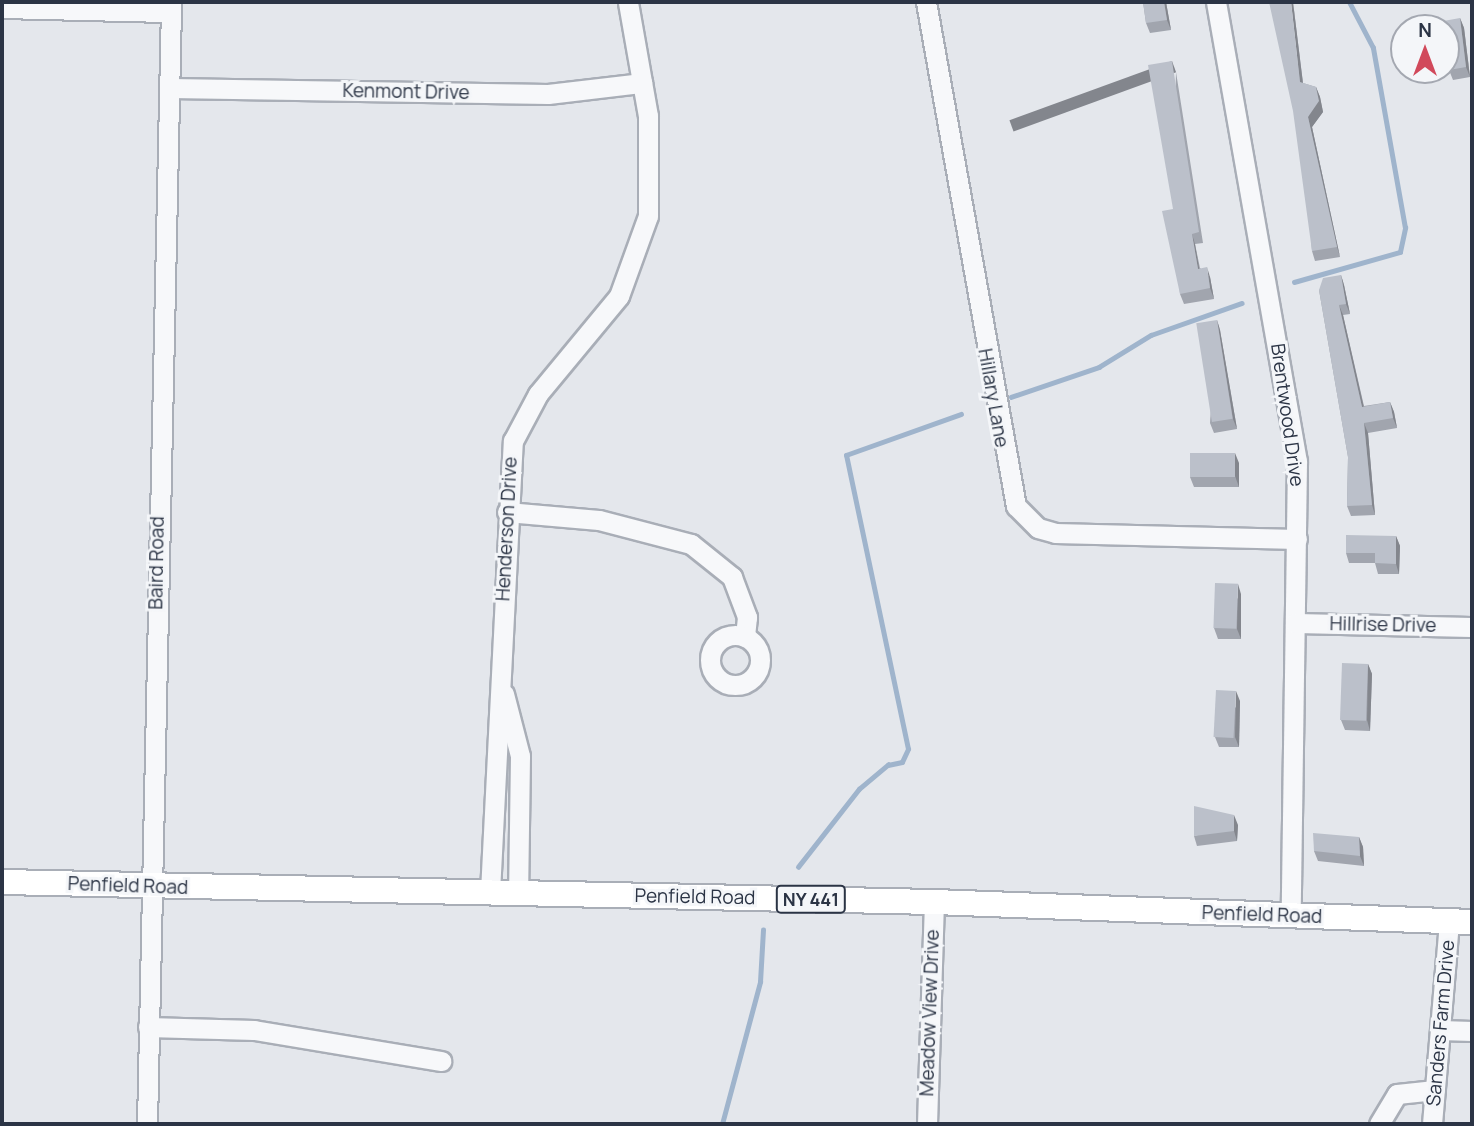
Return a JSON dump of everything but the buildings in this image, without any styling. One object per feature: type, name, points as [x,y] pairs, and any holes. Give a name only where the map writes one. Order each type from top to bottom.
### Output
[{"type":"main road","name":"Penfield Road","points":[[2,882],[934,902],[1461,922]]},
{"type":"street","name":"Henderson Drive","points":[[490,892],[509,465],[523,419],[552,374],[603,320],[641,246],[651,182],[642,83],[628,2]]},
{"type":"street","name":"Hillary Lane","points":[[926,2],[1016,506],[1038,528],[1055,533],[1297,540]]},
{"type":"street","name":"Brentwood Drive","points":[[1216,2],[1293,433],[1297,540],[1291,917]]},
{"type":"street","points":[[2,8],[171,7]]},
{"type":"street","name":"Baird Road","points":[[147,1124],[149,887],[171,7]]},
{"type":"street","name":"Kenmont Drive","points":[[170,88],[548,94],[642,83]]},
{"type":"street","points":[[506,512],[599,520],[691,544],[732,577],[747,617],[745,637]]},
{"type":"street","name":"Hillrise Drive","points":[[1295,623],[1472,627]]},
{"type":"street","name":"Henderson Drive","points":[[499,680],[520,756],[518,893]]},
{"type":"street","name":"Meadow View Drive","points":[[927,1124],[934,902]]},
{"type":"street","name":"Sanders Farm Drive","points":[[1432,1124],[1440,1030],[1461,922]]},
{"type":"street","points":[[148,1027],[254,1030],[441,1061]]},
{"type":"street","points":[[1440,1030],[1472,1031]]},
{"type":"street","points":[[1380,1124],[1396,1094],[1435,1090]]},
{"type":"waterway","points":[[1294,282],[1400,252],[1405,228],[1373,48],[1349,2]]},
{"type":"waterway","points":[[1011,397],[1099,367],[1151,335],[1242,303]]},
{"type":"waterway","points":[[798,867],[859,789],[888,765],[902,762],[908,749],[846,455],[961,414]]},
{"type":"waterway","points":[[722,1124],[760,982],[763,930]]}]
